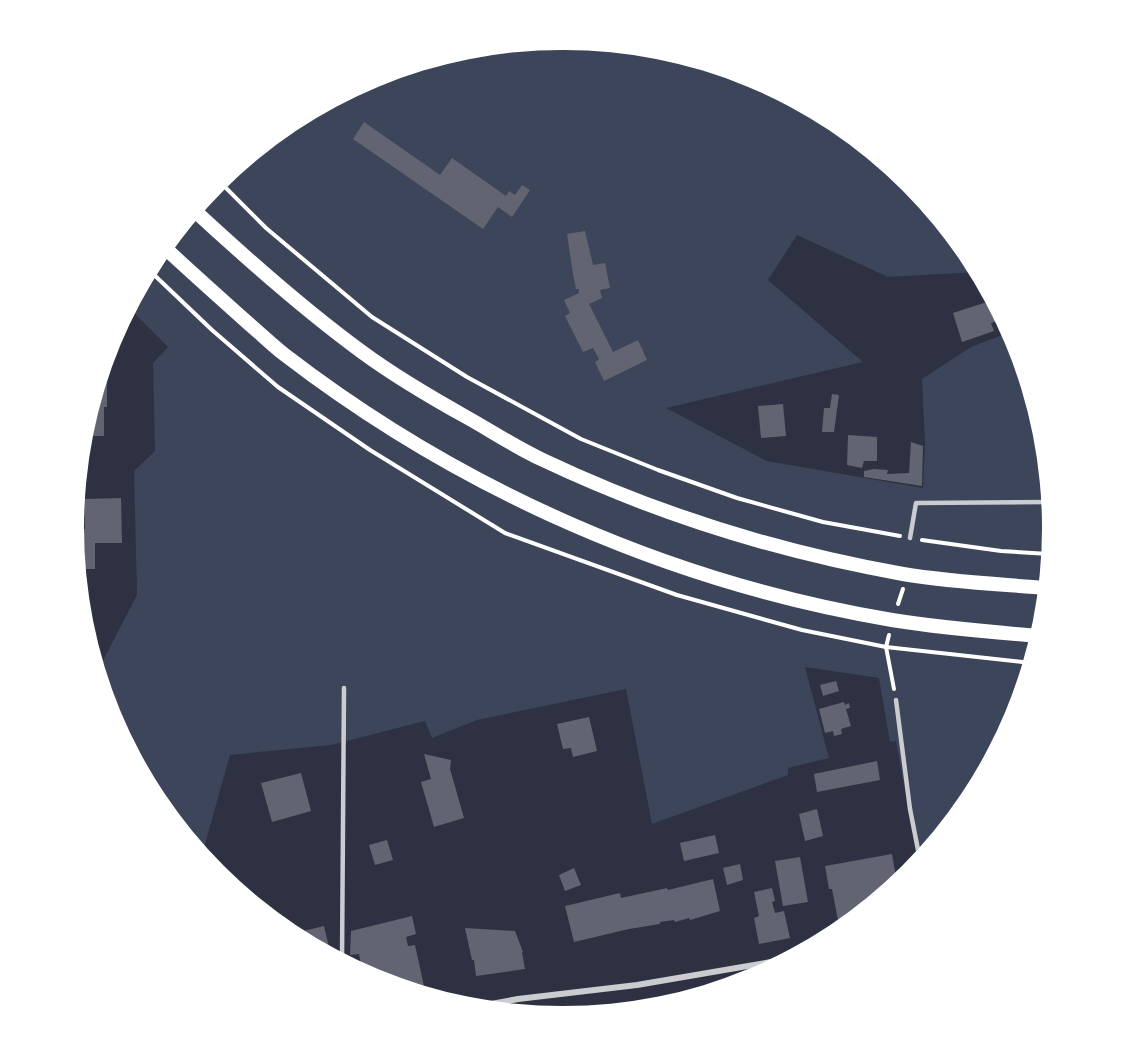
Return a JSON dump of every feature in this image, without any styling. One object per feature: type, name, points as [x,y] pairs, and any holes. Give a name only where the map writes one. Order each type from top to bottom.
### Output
[{"type":"main road","points":[[201,216],[310,312],[364,353],[419,390],[542,460],[641,502],[741,536],[822,558],[905,574],[1037,587]]},
{"type":"main road","points":[[171,254],[294,361],[372,416],[440,458],[518,501],[683,568],[770,593],[893,620],[1029,635]]},
{"type":"street","points":[[501,1002],[637,986],[758,964]]},
{"type":"lane","points":[[910,538],[916,503],[1040,502]]},
{"type":"lane","points":[[342,952],[344,688]]},
{"type":"lane","points":[[896,700],[910,809],[918,848]]},
{"type":"path","points":[[227,189],[266,228],[372,317],[467,377],[581,439],[737,498],[823,522],[910,538],[1001,551],[1040,553]]},
{"type":"shaded area","points":[[532,51],[594,51],[656,59],[687,66],[717,75],[775,99],[829,130],[878,168],[923,213],[967,273],[888,277],[797,235],[768,280],[863,362],[666,408],[767,461],[923,488],[925,443],[922,379],[971,347],[1001,336],[1016,374],[1032,435],[1042,528],[1037,590],[1025,652],[1016,682],[992,740],[961,794],[916,851],[896,741],[890,742],[879,678],[805,667],[829,758],[788,768],[788,775],[652,824],[626,689],[477,720],[432,738],[425,721],[331,745],[230,755],[205,845],[165,794],[134,740],[103,660],[137,595],[134,471],[155,451],[153,363],[168,347],[135,314],[165,262],[183,237],[225,190],[272,148],[324,114],[380,86],[439,66],[470,59]]},
{"type":"building","points":[[364,122],[440,175],[452,158],[506,196],[509,191],[515,195],[522,185],[530,190],[512,217],[498,207],[483,229],[353,139]]},
{"type":"building","points":[[585,231],[593,265],[605,263],[610,288],[600,290],[602,298],[589,304],[613,352],[638,340],[647,360],[604,381],[595,362],[599,359],[593,348],[583,352],[565,316],[570,313],[564,300],[579,293],[579,289],[576,289],[567,234]]},
{"type":"building","points":[[985,303],[995,322],[991,323],[994,331],[962,342],[953,313]]},
{"type":"building","points":[[107,384],[107,407],[104,407],[104,436],[94,436]]},
{"type":"building","points":[[832,394],[839,395],[834,432],[822,432],[824,408],[830,408]]},
{"type":"building","points":[[783,404],[786,436],[761,438],[758,406]]},
{"type":"building","points":[[848,435],[877,437],[877,461],[864,461],[862,468],[847,465]]},
{"type":"building","points":[[911,442],[923,446],[922,486],[864,477],[864,471],[874,469],[888,470],[887,474],[909,473]]},
{"type":"building","points":[[121,498],[122,543],[95,543],[95,569],[87,569],[84,529],[86,499]]},
{"type":"building","points":[[836,681],[839,691],[823,696],[820,685]]},
{"type":"building","points":[[844,702],[845,705],[849,703],[850,708],[846,709],[851,726],[841,729],[842,734],[834,736],[833,731],[825,733],[819,709]]},
{"type":"building","points":[[589,717],[597,751],[573,757],[571,748],[563,749],[557,724]]},
{"type":"building","points":[[424,754],[451,760],[450,769],[464,818],[434,827],[421,782],[431,779]]},
{"type":"building","points":[[877,761],[880,780],[817,792],[814,774]]},
{"type":"building","points":[[301,773],[311,811],[272,822],[261,783]]},
{"type":"building","points":[[817,809],[823,836],[805,841],[799,814]]},
{"type":"building","points":[[715,835],[719,853],[684,861],[680,843]]},
{"type":"building","points":[[387,840],[393,860],[375,865],[369,845]]},
{"type":"building","points":[[892,854],[895,872],[838,920],[825,866]]},
{"type":"building","points":[[800,857],[808,902],[783,906],[775,861]]},
{"type":"building","points":[[740,864],[743,880],[727,885],[723,868]]},
{"type":"building","points":[[574,868],[581,885],[565,891],[559,875]]},
{"type":"building","points":[[713,879],[720,911],[690,920],[689,918],[675,922],[674,920],[660,922],[660,924],[574,942],[565,906],[620,893],[621,898]]},
{"type":"building","points":[[772,888],[775,913],[784,911],[790,938],[759,944],[754,918],[759,916],[754,892]]},
{"type":"building","points":[[412,916],[416,934],[406,937],[408,946],[415,945],[424,985],[361,961],[359,954],[350,955],[351,931]]},
{"type":"building","points":[[324,926],[328,944],[324,942],[305,931]]},
{"type":"building","points":[[465,928],[515,931],[523,952],[525,969],[476,976]]}]
